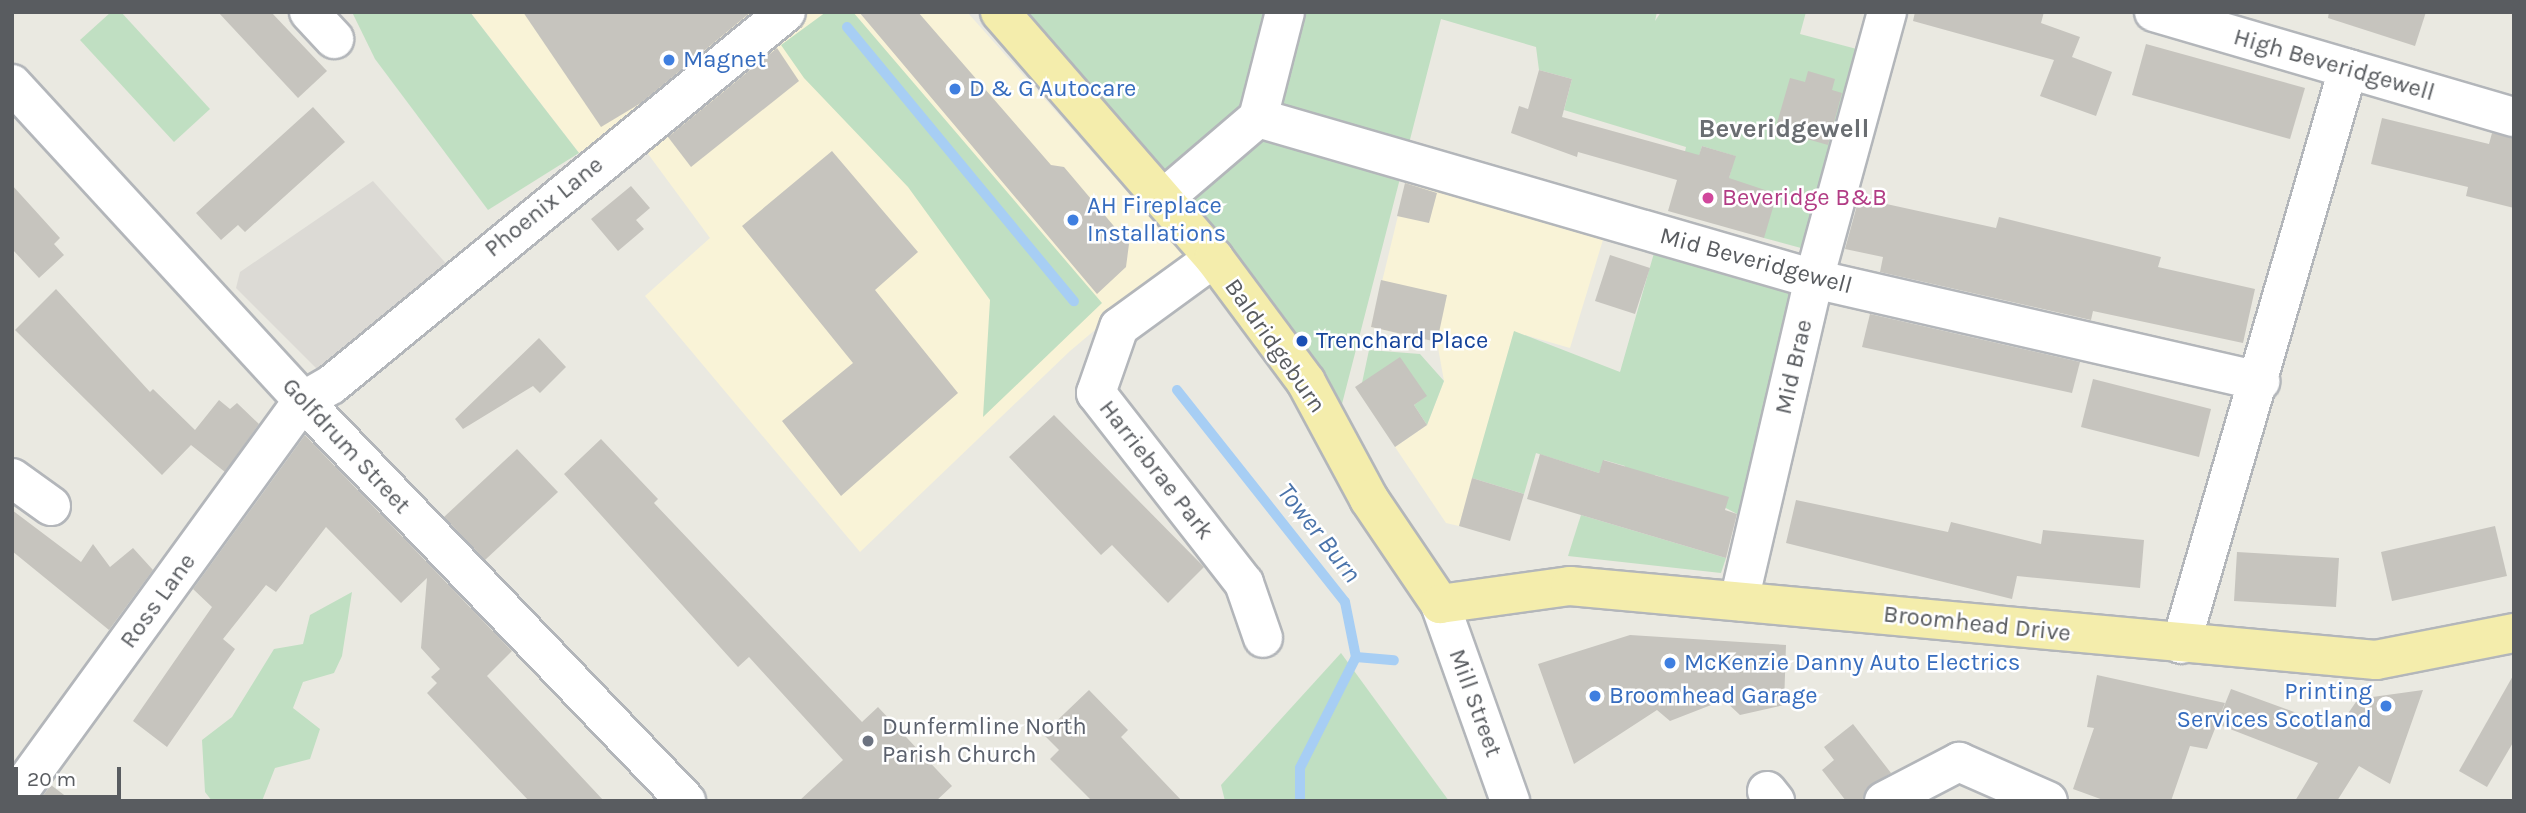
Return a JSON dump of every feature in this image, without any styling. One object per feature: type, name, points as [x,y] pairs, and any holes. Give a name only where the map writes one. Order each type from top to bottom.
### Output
[{"type":"main road","name":"Baldridgeburn","points":[[1000,12],[1214,258],[1306,382],[1369,499],[1440,604]]},
{"type":"main road","name":"Broomhead Drive","points":[[1440,604],[1570,586],[2376,660],[2514,633]]},
{"type":"street","name":"Phoenix Lane","points":[[303,401],[331,385],[609,154],[786,12]]},
{"type":"street","points":[[1163,200],[1258,118],[1285,12]]},
{"type":"street","name":"Mid Brae","points":[[1739,601],[1814,279],[1887,12]]},
{"type":"street","name":"High Beveridgewell","points":[[2154,12],[2514,117]]},
{"type":"street","points":[[2180,644],[2261,380],[2348,69]]},
{"type":"street","name":"Golfdrum Street","points":[[13,87],[303,401],[686,801]]},
{"type":"street","name":"Mid Beveridgewell","points":[[1258,118],[1814,279],[2261,380]]},
{"type":"street","name":"Harriebrae Park","points":[[1214,258],[1119,327],[1096,393],[1244,583],[1263,638]]},
{"type":"street","name":"Ross Lane","points":[[12,801],[303,401]]},
{"type":"street","points":[[12,478],[51,506]]},
{"type":"street","name":"Mill Street","points":[[1440,604],[1510,801]]},
{"type":"street","points":[[1884,801],[1959,761],[2048,801]]},
{"type":"shaded area","points":[[470,12],[967,12],[1184,255],[1070,351],[860,552],[645,296],[710,238],[626,124],[579,153]]},
{"type":"shaded area","points":[[1411,162],[1609,220],[1570,348],[1514,332],[1459,526],[1446,523],[1395,447],[1427,425],[1444,381],[1437,342],[1371,327]]},
{"type":"shaded area","points":[[373,181],[450,268],[317,369],[236,288],[240,272]]},
{"type":"green space","points":[[111,12],[121,12],[210,109],[174,142],[80,40]]},
{"type":"green space","points":[[352,12],[470,12],[579,153],[488,210],[375,59]]},
{"type":"green space","points":[[826,12],[853,12],[1102,303],[983,417],[990,300],[908,187],[804,78],[781,45]]},
{"type":"green space","points":[[1000,12],[1657,12],[1655,21],[1661,12],[1806,12],[1800,34],[1868,52],[1812,251],[1764,238],[1729,178],[1735,156],[1702,146],[1695,169],[1682,165],[1686,147],[1564,110],[1572,79],[1539,70],[1536,47],[1441,19],[1334,435]]},
{"type":"green space","points":[[1654,253],[1792,288],[1739,515],[1677,482],[1655,475],[1651,488],[1621,479],[1625,466],[1604,460],[1599,473],[1536,453],[1524,494],[1472,478],[1514,331],[1620,372]]},
{"type":"green space","points":[[1369,350],[1420,354],[1444,381],[1427,425],[1414,405],[1426,396],[1362,383]]},
{"type":"green space","points":[[1581,515],[1726,558],[1721,573],[1568,556]]},
{"type":"green space","points":[[352,592],[342,656],[334,673],[303,682],[293,708],[320,729],[310,759],[275,768],[262,801],[212,801],[205,792],[202,740],[232,717],[274,649],[303,644],[310,615]]},
{"type":"green space","points":[[1341,653],[1449,801],[1225,801],[1221,785]]},
{"type":"building","points":[[218,12],[271,12],[327,71],[298,98]]},
{"type":"building","points":[[523,12],[751,12],[641,103],[601,127]]},
{"type":"building","points":[[859,12],[918,12],[1051,165],[1064,167],[1129,244],[1126,267],[1097,294]]},
{"type":"building","points":[[1915,12],[2044,12],[2041,23],[2080,37],[2072,57],[2112,72],[2096,116],[2040,96],[2054,60],[1913,21]]},
{"type":"building","points":[[2329,12],[2426,12],[2415,46],[2328,18]]},
{"type":"building","points":[[2146,44],[2305,88],[2290,139],[2132,95]]},
{"type":"building","points":[[777,48],[799,81],[691,167],[668,137]]},
{"type":"building","points":[[1539,70],[1572,79],[1562,117],[1699,155],[1702,146],[1736,156],[1729,178],[1777,194],[1764,238],[1668,211],[1677,180],[1578,152],[1577,157],[1511,133],[1519,106],[1528,109]]},
{"type":"building","points":[[1808,71],[1835,79],[1832,90],[1842,93],[1828,145],[1775,130],[1790,78],[1805,82]]},
{"type":"building","points":[[313,107],[345,142],[245,232],[238,225],[221,240],[196,213]]},
{"type":"building","points":[[2382,118],[2489,144],[2492,133],[2514,138],[2514,208],[2466,196],[2468,187],[2371,164]]},
{"type":"building","points":[[832,151],[918,252],[875,290],[958,393],[841,496],[782,421],[853,363],[742,226]]},
{"type":"building","points":[[1405,183],[1437,193],[1429,223],[1397,216]]},
{"type":"building","points":[[12,185],[60,238],[54,244],[64,255],[39,278],[12,249]]},
{"type":"building","points":[[631,186],[650,208],[636,220],[644,229],[618,251],[591,219]]},
{"type":"building","points":[[1859,198],[1996,228],[1999,217],[2161,257],[2158,267],[2255,289],[2243,343],[2093,311],[2091,320],[1880,272],[1883,257],[1845,249]]},
{"type":"building","points":[[1610,255],[1650,268],[1635,314],[1595,301]]},
{"type":"building","points":[[1381,280],[1447,295],[1437,342],[1371,327]]},
{"type":"building","points":[[56,289],[150,392],[153,389],[195,430],[219,400],[230,409],[237,403],[259,424],[225,472],[191,445],[162,475],[15,330]]},
{"type":"building","points":[[1870,314],[2080,362],[2072,393],[1862,347]]},
{"type":"building","points":[[539,338],[566,367],[540,393],[533,386],[463,429],[455,419]]},
{"type":"building","points":[[1400,357],[1427,396],[1414,405],[1427,425],[1395,447],[1355,387]]},
{"type":"building","points":[[2093,379],[2211,409],[2199,457],[2081,427]]},
{"type":"building","points":[[1054,415],[1204,567],[1168,603],[1112,545],[1101,555],[1009,457]]},
{"type":"building","points":[[305,435],[512,651],[487,676],[604,801],[529,801],[427,693],[437,683],[431,677],[440,669],[421,648],[427,578],[401,603],[326,527],[276,592],[266,585],[223,639],[235,649],[167,747],[133,721],[212,607],[193,589]]},
{"type":"building","points":[[601,439],[658,499],[654,503],[862,722],[878,707],[952,786],[936,801],[799,801],[843,760],[749,657],[738,667],[564,474]]},
{"type":"building","points":[[517,449],[558,492],[485,560],[444,517]]},
{"type":"building","points":[[1540,454],[1599,473],[1603,460],[1729,497],[1725,510],[1737,514],[1726,558],[1527,499]]},
{"type":"building","points":[[1472,478],[1524,494],[1510,541],[1459,526]]},
{"type":"building","points":[[1796,500],[1948,532],[1951,522],[2041,544],[2043,530],[2144,540],[2140,588],[2017,576],[2012,599],[1786,543]]},
{"type":"building","points":[[12,510],[81,562],[93,544],[110,567],[133,548],[153,570],[109,630],[12,551]]},
{"type":"building","points":[[2495,526],[2507,576],[2392,601],[2381,552]]},
{"type":"building","points":[[2237,552],[2339,558],[2336,607],[2234,601]]},
{"type":"building","points":[[1630,635],[1786,645],[1784,705],[1740,715],[1724,700],[1670,721],[1657,710],[1574,764],[1538,664]]},
{"type":"building","points":[[2514,674],[2514,741],[2487,787],[2459,771]]},
{"type":"building","points":[[2097,675],[2225,703],[2207,749],[2190,746],[2171,801],[2106,801],[2073,789],[2094,728],[2087,727]]},
{"type":"building","points":[[2231,689],[2338,728],[2358,699],[2423,690],[2390,784],[2359,766],[2337,801],[2295,801],[2318,763],[2217,724]]},
{"type":"building","points":[[1089,690],[1128,730],[1121,737],[1182,801],[1092,801],[1050,759],[1059,750],[1043,734]]},
{"type":"building","points":[[1853,724],[1891,773],[1866,789],[1862,801],[1846,801],[1822,770],[1834,760],[1824,747]]},
{"type":"building","points":[[51,785],[72,801],[39,801]]},
{"type":"waterway","name":"Tower Burn","points":[[847,27],[1074,301]]},
{"type":"waterway","name":"Tower Burn","points":[[1177,390],[1345,602],[1356,657],[1300,768],[1300,801]]},
{"type":"waterway","points":[[1356,657],[1394,660]]},
{"type":"place","name":"Magnet","points":[[669,60]]},
{"type":"place","name":"D & G Autocare","points":[[955,89]]},
{"type":"place","name":"Beveridge B&B","points":[[1708,198]]},
{"type":"place","name":"AH Fireplace Installations","points":[[1073,220]]},
{"type":"place","name":"Trenchard Place","points":[[1302,341]]},
{"type":"place","name":"McKenzie Danny Auto Electrics","points":[[1670,663]]},
{"type":"place","name":"Broomhead Garage","points":[[1595,696]]},
{"type":"place","name":"Printing Services Scotland","points":[[2386,706]]},
{"type":"place","name":"Dunfermline North Parish Church","points":[[868,741]]},
{"type":"district","name":"Beveridgewell","points":[[1784,129]]}]
